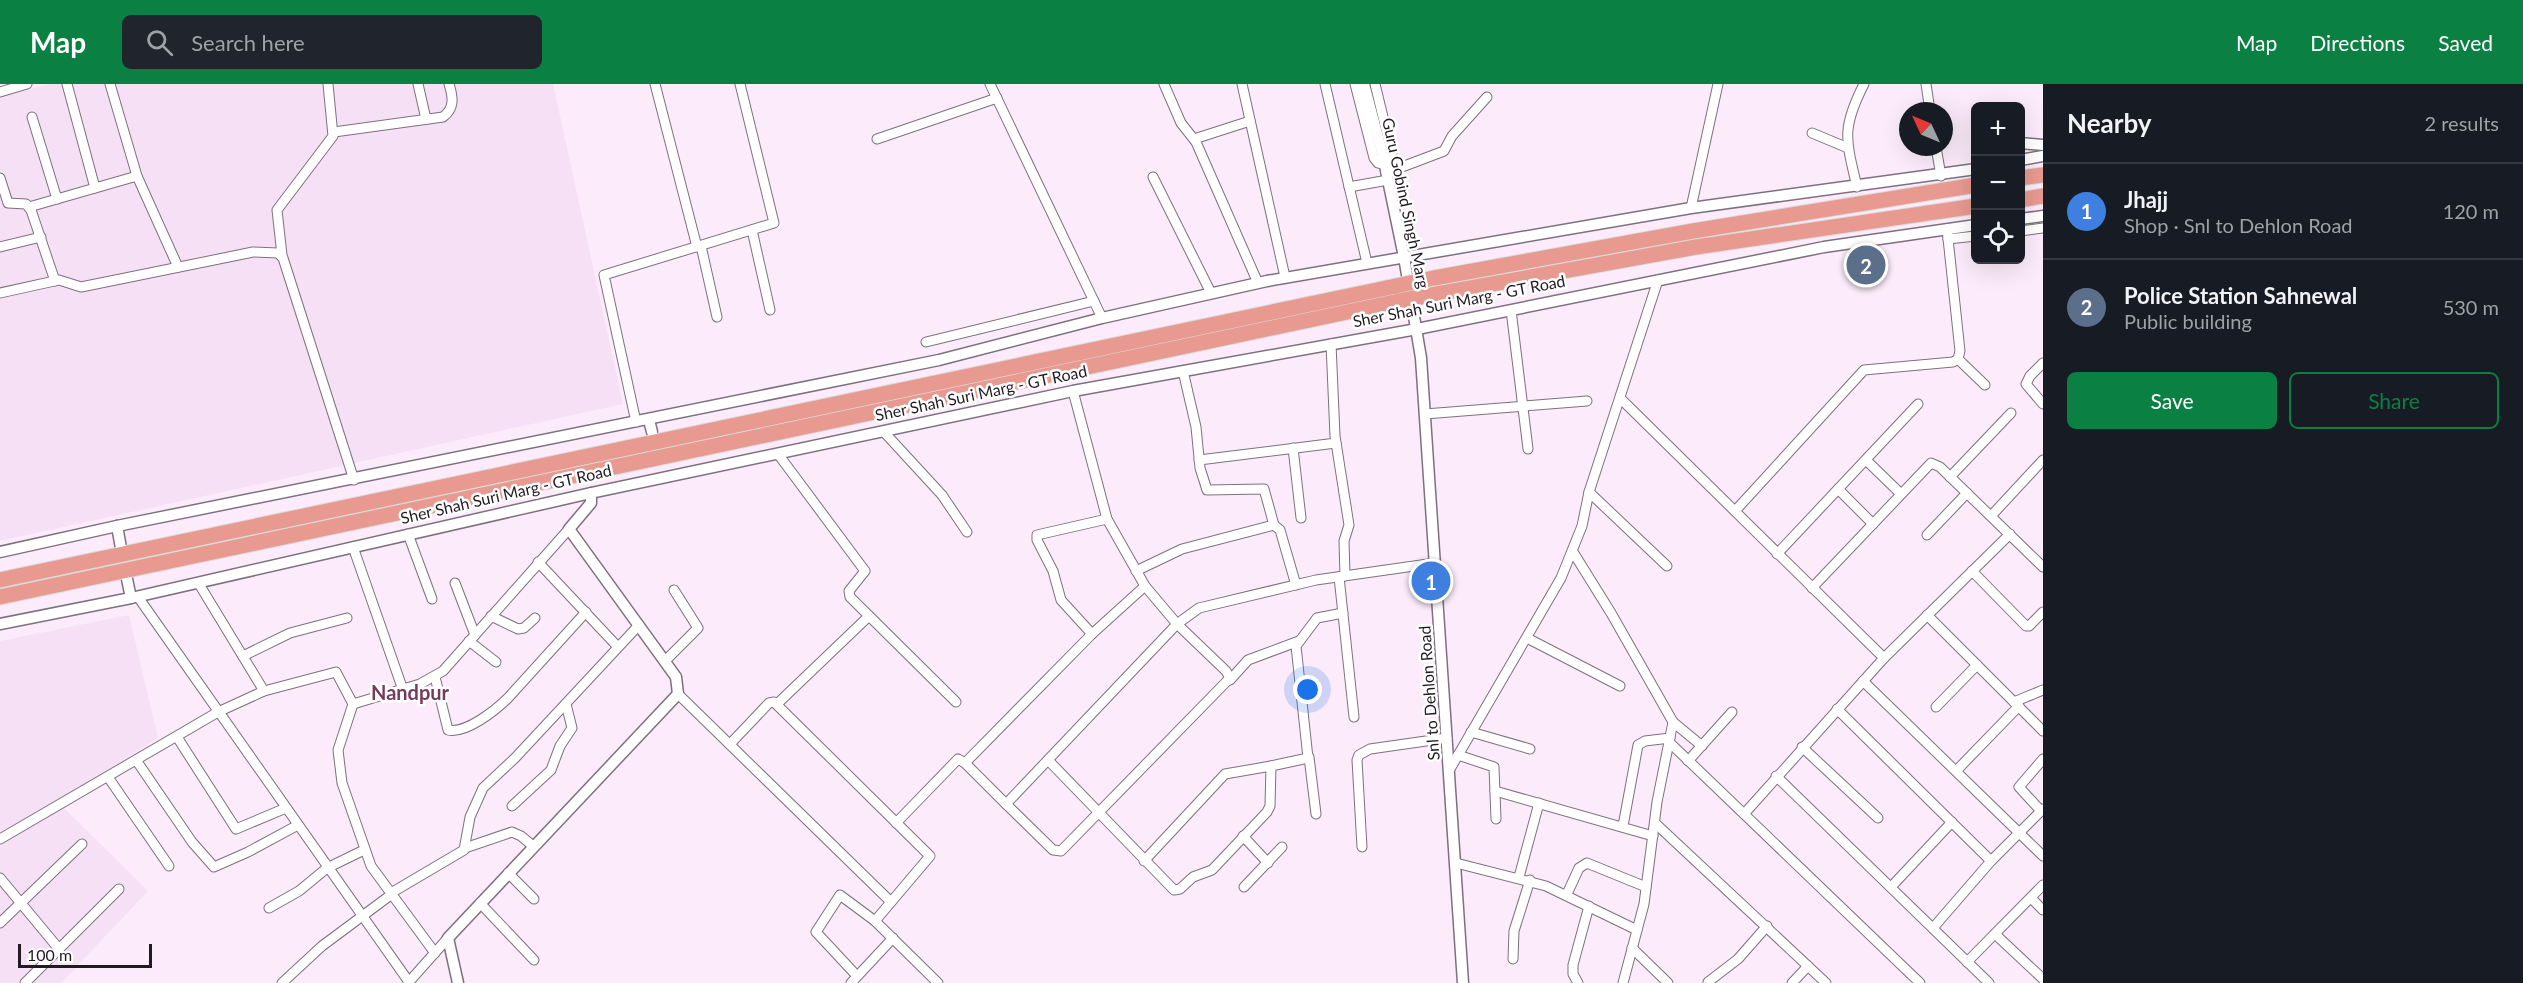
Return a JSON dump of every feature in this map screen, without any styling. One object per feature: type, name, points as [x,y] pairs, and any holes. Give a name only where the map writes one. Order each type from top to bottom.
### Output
[{"type":"highway","points":[[2025,177],[2043,175]]},
{"type":"highway","name":"Sher Shah Suri Marg - GT Road","points":[[0,580],[1434,278],[1693,231],[1971,186]]},
{"type":"highway","points":[[2025,199],[2043,196]]},
{"type":"highway","name":"Sher Shah Suri Marg - GT Road","points":[[0,597],[1437,294],[1695,247],[1971,207]]},
{"type":"street","points":[[0,92],[27,84]]},
{"type":"street","points":[[67,84],[95,188]]},
{"type":"street","points":[[110,84],[137,176],[178,267]]},
{"type":"street","points":[[328,84],[334,132],[329,143],[277,210],[282,255],[354,480]]},
{"type":"street","points":[[418,84],[426,120]]},
{"type":"street","points":[[334,132],[443,117],[448,113],[453,100],[449,84]]},
{"type":"street","points":[[655,84],[717,317]]},
{"type":"street","points":[[636,422],[604,275],[775,222],[740,84]]},
{"type":"street","points":[[990,84],[1102,318]]},
{"type":"street","points":[[1164,84],[1180,123],[1194,139],[1258,283]]},
{"type":"street","points":[[1242,84],[1285,278]]},
{"type":"street","points":[[1324,84],[1367,263]]},
{"type":"street","points":[[1355,84],[1374,158],[1385,168]]},
{"type":"street","name":"Guru Gobind Singh Marg","points":[[1364,84],[1385,168],[1417,329]]},
{"type":"street","points":[[1375,84],[1392,154],[1385,168]]},
{"type":"street","points":[[1691,208],[1718,84]]},
{"type":"street","points":[[1857,187],[1848,148],[1847,120],[1864,84]]},
{"type":"street","points":[[1926,84],[1929,102]]},
{"type":"street","points":[[1348,187],[1385,168],[1444,152],[1452,136],[1487,97]]},
{"type":"street","points":[[877,139],[997,98]]},
{"type":"street","points":[[32,117],[57,199]]},
{"type":"street","points":[[1194,139],[1250,122]]},
{"type":"street","points":[[1812,133],[1848,148]]},
{"type":"street","points":[[2025,143],[2043,145]]},
{"type":"street","points":[[1938,156],[1941,176]]},
{"type":"street","points":[[2025,159],[2043,156]]},
{"type":"street","points":[[1962,171],[1971,164]]},
{"type":"street","points":[[0,552],[117,526],[354,480],[939,360],[1102,318],[1258,283],[1691,208],[1941,176],[1971,170]]},
{"type":"street","points":[[0,178],[2,192],[8,203],[29,207],[137,176]]},
{"type":"street","points":[[1153,177],[1211,293]]},
{"type":"street","points":[[29,207],[55,281]]},
{"type":"street","points":[[2025,218],[2043,216]]},
{"type":"street","name":"Sher Shah Suri Marg - GT Road","points":[[0,624],[199,584],[591,493],[660,473],[778,454],[1073,391],[1417,329],[1824,247],[1947,234],[1971,227]]},
{"type":"street","points":[[2025,230],[2043,228]]},
{"type":"street","points":[[752,230],[770,310]]},
{"type":"street","points":[[1958,359],[1960,351],[1947,234],[1971,236]]},
{"type":"street","points":[[0,247],[41,237]]},
{"type":"street","points":[[0,293],[55,281],[81,287],[253,252],[274,252],[282,255]]},
{"type":"street","points":[[1450,769],[1527,638],[1573,552],[1582,526],[1589,492],[1658,280]]},
{"type":"street","points":[[926,342],[1094,301]]},
{"type":"street","points":[[1511,310],[1528,449]]},
{"type":"street","name":"Snl to Dehlon Road","points":[[1417,329],[1448,738],[1462,983]]},
{"type":"street","points":[[1331,344],[1336,443],[1349,525],[1344,541],[1342,577],[1343,613],[1354,717]]},
{"type":"street","points":[[1958,359],[1985,385]]},
{"type":"street","points":[[1735,511],[1864,370],[1958,359]]},
{"type":"street","points":[[2043,363],[2030,376],[2026,384],[2043,404]]},
{"type":"street","points":[[1183,371],[1196,427],[1199,460],[1208,491],[1264,489],[1274,525],[1280,530],[1296,585]]},
{"type":"street","points":[[1073,391],[1107,519],[1145,586],[1177,624],[1226,670],[1230,680]]},
{"type":"street","points":[[1621,399],[1884,658]]},
{"type":"street","points":[[1425,414],[1587,401]]},
{"type":"street","points":[[1777,554],[1918,404]]},
{"type":"street","points":[[1950,477],[2011,412]]},
{"type":"street","points":[[649,420],[651,432]]},
{"type":"street","points":[[884,432],[942,495],[967,532]]},
{"type":"street","points":[[1199,460],[1336,443]]},
{"type":"street","points":[[1293,448],[1301,518]]},
{"type":"street","points":[[778,454],[865,571],[848,595],[956,702]]},
{"type":"street","points":[[1866,460],[1901,494]]},
{"type":"street","points":[[1991,516],[2043,460]]},
{"type":"street","points":[[1812,588],[1931,463],[1937,464],[2043,567]]},
{"type":"street","points":[[1838,489],[1873,524]]},
{"type":"street","points":[[1589,492],[1667,566]]},
{"type":"street","points":[[353,704],[403,690],[435,677],[569,529],[591,503],[591,493]]},
{"type":"street","points":[[1927,535],[1967,493]]},
{"type":"street","points":[[1092,634],[1061,600],[1053,571],[1037,536],[1042,532],[1107,519]]},
{"type":"street","points":[[1137,571],[1182,549],[1274,525]]},
{"type":"street","points":[[117,526],[121,548]]},
{"type":"street","points":[[127,579],[134,598],[218,712],[408,982],[678,694],[678,680],[569,529]]},
{"type":"street","points":[[408,534],[432,599]]},
{"type":"street","points":[[1744,814],[1884,658],[2010,534]]},
{"type":"street","points":[[353,547],[403,690]]},
{"type":"street","points":[[1573,552],[1664,703],[1672,722],[1702,746]]},
{"type":"street","points":[[538,562],[617,646]]},
{"type":"street","points":[[1006,804],[1177,624],[1199,608],[1296,585],[1435,563]]},
{"type":"street","points":[[1972,571],[2026,626],[2030,626],[2043,612]]},
{"type":"street","points":[[455,583],[472,638],[496,662]]},
{"type":"street","points":[[199,584],[264,691]]},
{"type":"street","points":[[966,763],[1092,634],[1145,586]]},
{"type":"street","points":[[664,661],[699,628],[674,590]]},
{"type":"street","points":[[435,677],[447,728],[453,731],[495,711],[586,612]]},
{"type":"street","points":[[1316,814],[1296,646],[1319,617],[1343,613]]},
{"type":"street","points":[[1927,615],[2043,731]]},
{"type":"street","points":[[491,616],[518,629],[524,628],[535,618]]},
{"type":"street","points":[[777,704],[869,616]]},
{"type":"street","points":[[243,656],[290,633],[347,618]]},
{"type":"street","points":[[465,848],[470,817],[481,791],[639,625]]},
{"type":"street","points":[[1527,638],[1620,686]]},
{"type":"street","points":[[896,823],[956,760],[966,763],[1057,852],[1064,849],[1248,660],[1301,640]]},
{"type":"street","points":[[1936,707],[1977,665]]},
{"type":"street","points":[[0,839],[218,712],[264,691],[336,672],[353,704],[339,746],[338,765],[364,850],[371,866],[435,953]]},
{"type":"street","points":[[1863,681],[2043,856]]},
{"type":"street","points":[[1956,771],[2017,704],[2043,690]]},
{"type":"street","points":[[678,694],[731,742],[891,902]]},
{"type":"street","points":[[731,742],[769,703],[774,701],[930,857],[875,921]]},
{"type":"street","points":[[512,806],[554,766],[560,746],[572,728],[566,704]]},
{"type":"street","points":[[1837,709],[1991,861]]},
{"type":"street","points":[[1688,760],[1732,712]]},
{"type":"street","points":[[1623,983],[1646,887],[1672,722]]},
{"type":"street","points":[[1471,732],[1530,749]]},
{"type":"street","points":[[177,737],[236,829],[286,808]]},
{"type":"street","points":[[1362,847],[1357,760],[1359,755],[1370,749],[1448,738]]},
{"type":"street","points":[[1670,740],[1920,983]]},
{"type":"street","points":[[1623,826],[1638,745],[1645,741],[1670,740]]},
{"type":"street","points":[[1802,747],[1878,818]]},
{"type":"street","points":[[1458,755],[1492,765],[1497,819]]},
{"type":"street","points":[[1144,861],[1225,774],[1309,757]]},
{"type":"street","points":[[1933,927],[1991,861],[2042,810],[2019,787],[2043,759]]},
{"type":"street","points":[[136,760],[192,842],[214,867],[298,825]]},
{"type":"street","points":[[1048,760],[1098,814],[1176,891],[1193,877],[1211,871],[1269,807],[1271,766]]},
{"type":"street","points":[[1776,776],[1989,983]]},
{"type":"street","points":[[108,777],[169,866]]},
{"type":"street","points":[[1495,791],[1653,836]]},
{"type":"street","points":[[1519,877],[1539,803]]},
{"type":"street","points":[[1891,887],[1952,822]]},
{"type":"street","points":[[1655,823],[1826,983]]},
{"type":"street","points":[[282,983],[322,946],[391,893],[465,848],[512,832],[534,846]]},
{"type":"street","points":[[1243,836],[1268,863]]},
{"type":"street","points":[[0,923],[82,844]]},
{"type":"street","points":[[1244,887],[1282,847]]},
{"type":"street","points":[[269,908],[299,891],[327,868],[364,850]]},
{"type":"street","points":[[1456,862],[1530,880],[1567,894],[1637,930]]},
{"type":"street","points":[[1567,894],[1579,868],[1587,863],[1646,887]]},
{"type":"street","points":[[508,873],[534,899]]},
{"type":"street","points":[[0,878],[58,949]]},
{"type":"street","points":[[1513,959],[1514,931],[1530,880]]},
{"type":"street","points":[[1967,962],[2043,885]]},
{"type":"street","points":[[26,983],[119,889]]},
{"type":"street","points":[[893,938],[854,980],[819,937],[817,930],[840,895],[875,921],[893,938],[939,983]]},
{"type":"street","points":[[2031,898],[2043,910]]},
{"type":"street","points":[[480,903],[534,960]]},
{"type":"street","points":[[1578,983],[1573,974],[1573,965],[1589,906]]},
{"type":"street","points":[[1708,982],[1738,959],[1767,926]]},
{"type":"street","points":[[1995,934],[2043,980]]},
{"type":"street","points":[[448,938],[458,983]]},
{"type":"street","points":[[1632,948],[1668,983]]},
{"type":"street","points":[[1792,983],[1808,966]]},
{"type":"shaded area","points":[[50,84],[553,84],[623,404],[0,541],[0,97]]},
{"type":"shaded area","points":[[129,615],[158,738],[57,801],[148,891],[61,983],[0,983],[0,641]]},
{"type":"place","name":"Police Station Sahnewal","points":[[1866,265]]},
{"type":"place","name":"Jhajj","points":[[1431,581]]},
{"type":"district","name":"Nandpur","points":[[410,693]]}]
